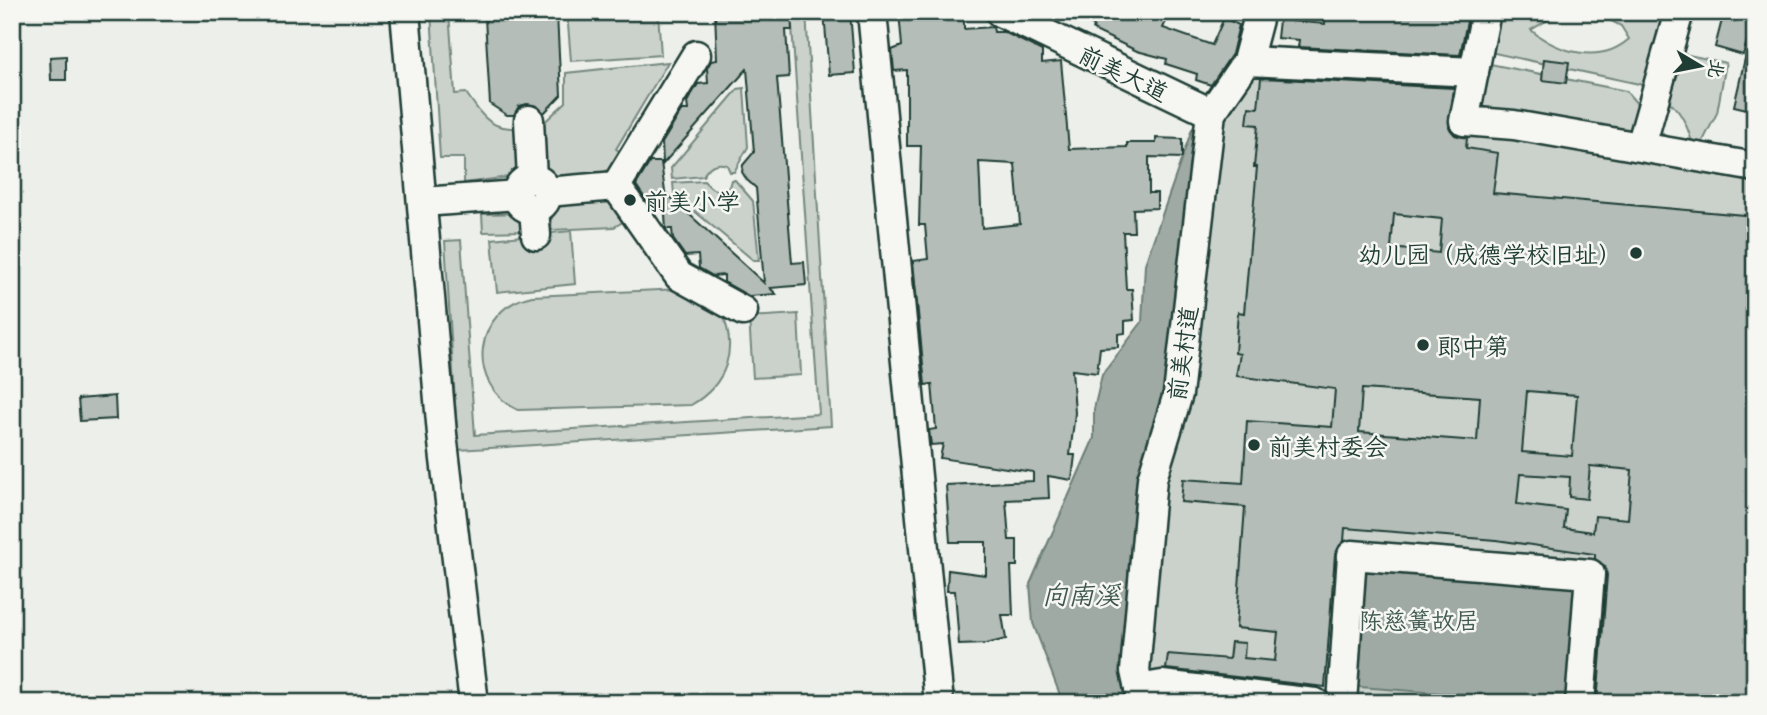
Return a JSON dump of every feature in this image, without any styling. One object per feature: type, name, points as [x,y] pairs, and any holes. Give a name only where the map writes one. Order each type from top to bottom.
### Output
[{"type":"street","points":[[405,12],[424,202],[442,434],[474,703]]},
{"type":"street","points":[[872,12],[939,703]]},
{"type":"street","name":"前美大道","points":[[1000,12],[1210,113]]},
{"type":"street","name":"前美村道","points":[[1140,696],[1135,671],[1152,478],[1178,394],[1210,113],[1247,61],[1260,12]]},
{"type":"street","points":[[1486,12],[1464,121],[1495,123],[1641,146],[1755,167]]},
{"type":"street","points":[[1641,146],[1679,12]]},
{"type":"street","points":[[424,202],[533,202],[616,186],[696,55]]},
{"type":"street","points":[[1247,61],[1474,72]]},
{"type":"street","points":[[529,120],[533,202]]},
{"type":"street","points":[[616,186],[679,276],[743,311]]},
{"type":"street","points":[[1342,703],[1352,555],[1590,575],[1580,703]]},
{"type":"street","points":[[1140,696],[1162,685],[1315,703]]},
{"type":"green space","points":[[431,12],[449,12],[455,94],[466,93],[488,121],[502,127],[522,128],[523,175],[464,183],[464,158],[440,158]]},
{"type":"green space","points":[[567,12],[658,12],[661,55],[571,61]]},
{"type":"green space","points":[[791,12],[806,12],[831,426],[458,450],[445,241],[461,240],[475,435],[819,414]]},
{"type":"green space","points":[[1494,12],[1561,12],[1531,30],[1541,38],[1566,49],[1592,53],[1605,52],[1629,39],[1621,26],[1595,12],[1665,12],[1644,85],[1485,51]]},
{"type":"green space","name":"陈慈簧故居","points":[[1265,46],[1460,58],[1626,91],[1675,148],[1755,162],[1755,703],[1151,703],[1142,662],[1161,483],[1217,115]]},
{"type":"green space","points":[[1670,51],[1726,63],[1717,113],[1702,143],[1692,142],[1682,116],[1663,97]]},
{"type":"green space","points":[[668,62],[616,149],[624,154],[610,177],[552,182],[538,170],[537,129],[566,102],[566,73]]},
{"type":"green space","points":[[744,88],[748,147],[734,172],[730,172],[727,165],[716,164],[703,176],[672,179],[671,168],[738,89]]},
{"type":"green space","points":[[731,180],[735,180],[753,201],[759,260],[753,260],[674,194],[673,183],[704,181],[718,191],[729,187]]},
{"type":"green space","points":[[613,197],[628,219],[614,227],[551,230],[553,204]]},
{"type":"green space","points":[[524,213],[525,231],[483,232],[482,214]]},
{"type":"green space","points":[[571,231],[575,284],[497,292],[492,239]]},
{"type":"green space","points":[[680,289],[721,311],[729,339],[729,353],[721,377],[703,397],[691,405],[518,410],[501,398],[489,383],[483,366],[483,348],[488,330],[498,315],[513,303],[532,296]]},
{"type":"green space","points":[[798,314],[801,375],[753,378],[749,317]]},
{"type":"water","name":"向南溪","points":[[1197,127],[1131,703],[1063,703],[1033,623],[1030,584],[1094,438],[1094,409],[1102,375],[1142,322],[1145,264],[1192,129]]},
{"type":"water","points":[[1356,564],[1580,581],[1571,703],[1347,686]]},
{"type":"building","points":[[715,12],[791,12],[792,30],[786,30],[789,77],[777,78],[792,263],[804,262],[806,285],[770,288],[776,294],[749,296],[724,282],[724,275],[713,276],[699,268],[698,255],[685,256],[673,239],[672,229],[666,229],[664,201],[650,206],[636,185],[650,162],[661,162],[665,192],[764,283],[756,188],[742,172],[743,165],[754,152],[747,69],[663,164],[662,143],[682,110],[688,110],[687,102],[698,84],[708,83],[707,68],[711,61],[717,60]]},
{"type":"building","points":[[824,12],[850,12],[855,73],[829,75]]},
{"type":"building","points":[[899,12],[964,12],[964,29],[993,27],[994,32],[1004,32],[1042,51],[1042,63],[1061,61],[1069,149],[1127,147],[1127,143],[1156,143],[1156,138],[1182,139],[1182,158],[1149,157],[1149,193],[1157,193],[1157,208],[1133,209],[1134,232],[1123,232],[1126,289],[1132,289],[1134,320],[1125,321],[1125,333],[1118,334],[1118,347],[1100,348],[1097,373],[1072,370],[1075,413],[1070,455],[1075,455],[1072,480],[1048,476],[1049,498],[1006,500],[1009,540],[1017,540],[1017,566],[1011,566],[1013,615],[1002,615],[1006,639],[986,644],[959,645],[955,591],[947,591],[948,570],[986,575],[986,542],[950,542],[946,485],[1033,481],[1033,472],[940,458],[943,444],[931,445],[929,430],[936,429],[932,384],[925,385],[913,261],[928,259],[925,225],[919,225],[921,146],[907,146],[907,70],[894,71],[892,50],[902,46]],"holes":[[[979,162],[1015,164],[1020,224],[982,228]]]},
{"type":"building","points":[[1062,12],[1170,12],[1163,28],[1212,45],[1224,18],[1239,25],[1232,54],[1211,85],[1196,80],[1197,74],[1166,64],[1167,59],[1137,51],[1093,30],[1094,26]]},
{"type":"building","points":[[1326,12],[1469,12],[1460,55],[1298,47],[1299,40],[1277,38],[1279,20],[1325,24]]},
{"type":"building","points":[[1724,12],[1755,12],[1743,55],[1715,47]]},
{"type":"building","points":[[557,14],[561,95],[544,113],[537,106],[527,104],[519,106],[514,115],[507,115],[490,104],[485,18]]},
{"type":"building","points":[[1749,41],[1755,42],[1755,111],[1734,106]]},
{"type":"building","points":[[66,56],[66,80],[51,80],[50,57]]},
{"type":"building","points":[[1544,59],[1569,62],[1566,83],[1542,80]]},
{"type":"building","points":[[1261,78],[1454,88],[1449,128],[1455,135],[1467,138],[1466,148],[1498,153],[1493,193],[1755,216],[1755,703],[1597,703],[1607,575],[1605,566],[1595,559],[1595,554],[1496,540],[1345,528],[1344,541],[1335,554],[1325,687],[1166,669],[1168,654],[1229,659],[1231,642],[1245,643],[1244,658],[1275,661],[1278,632],[1236,628],[1245,507],[1181,502],[1183,479],[1243,483],[1247,421],[1332,427],[1335,389],[1236,376],[1240,354],[1235,353],[1238,312],[1244,313],[1257,167],[1254,167],[1258,125],[1247,124],[1249,107],[1258,108]],"holes":[[[1394,214],[1442,219],[1439,253],[1391,248]],[[1362,389],[1480,397],[1477,441],[1359,432]],[[1527,391],[1577,395],[1572,456],[1522,452]],[[1590,466],[1632,470],[1628,519],[1595,516],[1593,532],[1564,528],[1566,510],[1517,504],[1520,474],[1570,477],[1569,497],[1587,499]]]},
{"type":"building","points":[[115,396],[116,419],[80,421],[78,399]]},
{"type":"place","name":"前美小学","points":[[630,200]]},
{"type":"place","name":"幼儿园（成德学校旧址）","points":[[1636,253]]},
{"type":"place","name":"郎中第","points":[[1423,345]]},
{"type":"place","name":"前美村委会","points":[[1254,445]]}]
